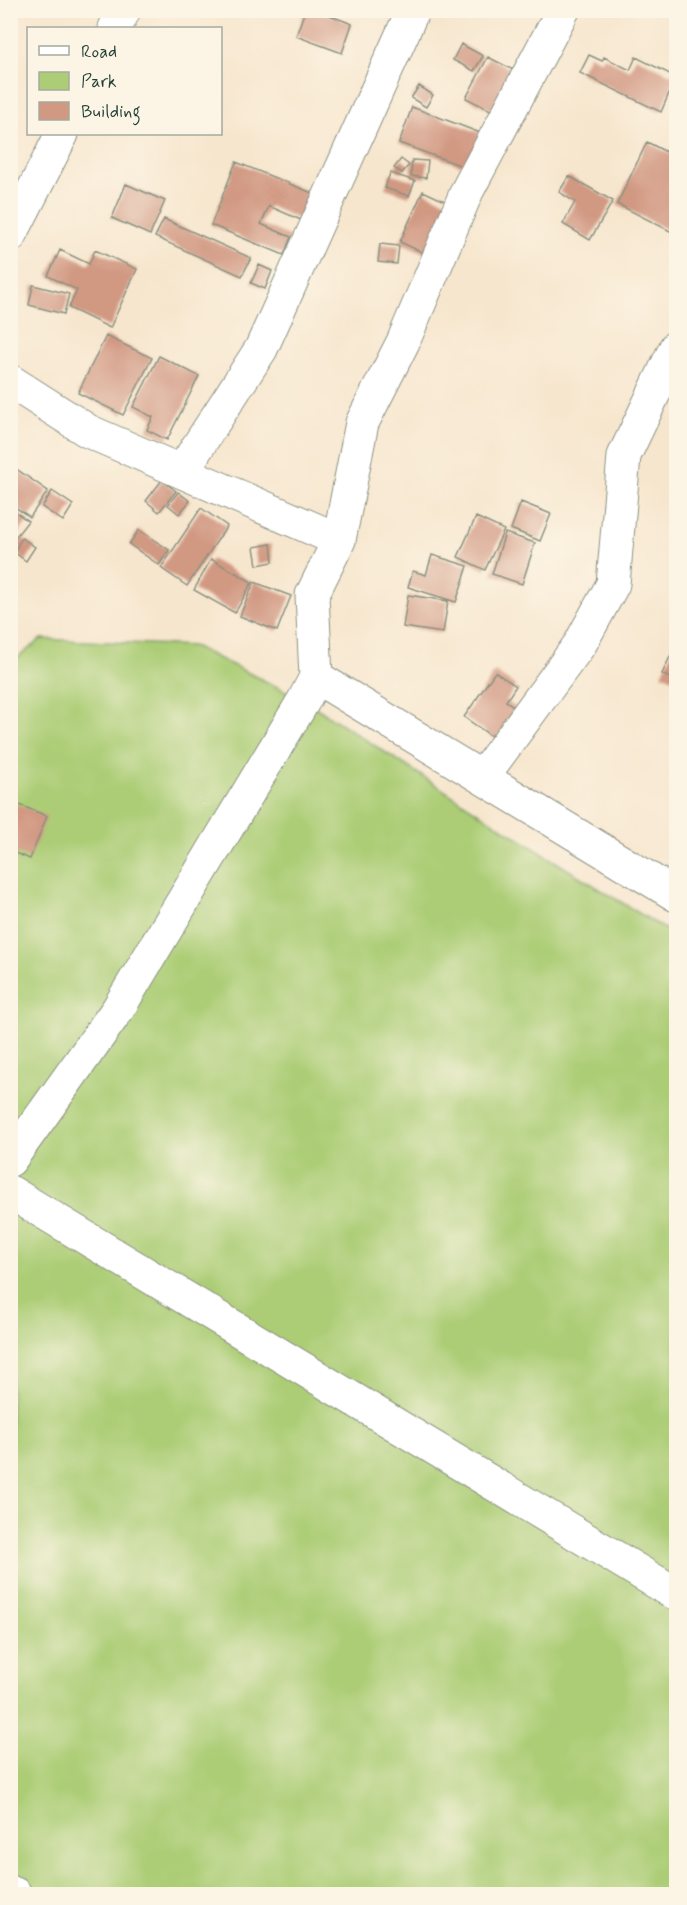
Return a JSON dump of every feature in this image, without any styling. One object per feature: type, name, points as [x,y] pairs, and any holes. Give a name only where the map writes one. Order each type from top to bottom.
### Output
[{"type":"street","points":[[116,27],[124,10]]},
{"type":"street","points":[[182,471],[261,349],[413,10]]},
{"type":"street","points":[[10,1160],[118,1009],[316,677],[312,595],[339,540],[362,423],[403,342],[467,191],[563,10]]},
{"type":"street","points":[[10,236],[61,135]]},
{"type":"street","points":[[483,776],[580,644],[613,584],[624,456],[676,346]]},
{"type":"street","points":[[10,381],[88,431],[339,540]]},
{"type":"street","points":[[316,677],[483,776],[676,895]]},
{"type":"street","points":[[10,1192],[676,1594]]},
{"type":"street","points":[[10,1892],[15,1894]]},
{"type":"green space","points":[[41,639],[193,646],[304,700],[551,859],[676,936],[676,1894],[11,1894],[11,663]]},
{"type":"building","points":[[305,10],[316,10],[352,24],[342,53],[296,36]]},
{"type":"building","points":[[461,44],[483,56],[474,71],[453,60]]},
{"type":"building","points":[[589,55],[602,61],[604,57],[630,70],[636,57],[676,77],[661,112],[580,73]]},
{"type":"building","points":[[488,57],[521,74],[500,115],[466,98]]},
{"type":"building","points":[[419,86],[433,95],[426,107],[411,98]]},
{"type":"building","points":[[412,107],[483,134],[470,169],[399,143]]},
{"type":"building","points":[[647,142],[676,157],[676,196],[672,205],[676,208],[676,234],[617,204]]},
{"type":"building","points":[[401,159],[409,165],[402,173],[394,168]]},
{"type":"building","points":[[412,160],[428,161],[426,178],[411,176]]},
{"type":"building","points":[[236,162],[322,197],[310,224],[269,206],[261,224],[291,237],[284,255],[211,225]]},
{"type":"building","points":[[390,173],[415,181],[409,196],[385,188]]},
{"type":"building","points":[[569,176],[613,201],[590,240],[563,224],[575,202],[559,192]]},
{"type":"building","points":[[126,184],[165,201],[150,235],[112,218]]},
{"type":"building","points":[[423,191],[449,203],[426,254],[400,242]]},
{"type":"building","points":[[164,219],[251,258],[242,276],[155,237]]},
{"type":"building","points":[[380,244],[399,246],[397,264],[378,262]]},
{"type":"building","points":[[60,250],[89,264],[95,250],[137,269],[110,328],[69,308],[77,290],[48,276]]},
{"type":"building","points":[[259,265],[272,271],[265,289],[251,283]]},
{"type":"building","points":[[33,285],[69,294],[64,314],[29,305]]},
{"type":"building","points":[[106,336],[152,358],[123,415],[78,393]]},
{"type":"building","points":[[159,356],[199,376],[167,440],[147,430],[153,417],[133,407]]},
{"type":"building","points":[[12,466],[48,491],[30,517],[10,504]]},
{"type":"building","points":[[162,480],[176,491],[159,512],[146,501]]},
{"type":"building","points":[[52,491],[73,505],[63,521],[42,507]]},
{"type":"building","points":[[178,492],[190,501],[179,514],[168,505]]},
{"type":"building","points":[[521,502],[551,514],[540,541],[511,529]]},
{"type":"building","points":[[10,508],[28,521],[10,544]]},
{"type":"building","points":[[201,508],[227,526],[187,586],[161,568]]},
{"type":"building","points":[[476,517],[504,530],[485,570],[458,557]]},
{"type":"building","points":[[139,530],[169,550],[159,565],[129,544]]},
{"type":"building","points":[[505,533],[535,543],[522,584],[492,574]]},
{"type":"building","points":[[22,538],[35,547],[26,561],[14,552]]},
{"type":"building","points":[[271,544],[273,562],[257,565],[254,547]]},
{"type":"building","points":[[432,555],[468,566],[456,602],[408,587],[413,571],[426,575]]},
{"type":"building","points":[[211,559],[252,582],[235,613],[194,590]]},
{"type":"building","points":[[254,582],[291,596],[277,631],[240,616]]},
{"type":"building","points":[[408,595],[448,601],[443,633],[403,627]]},
{"type":"building","points":[[676,644],[676,681],[662,674]]},
{"type":"building","points":[[495,672],[516,686],[506,701],[525,714],[504,745],[464,717]]},
{"type":"building","points":[[12,802],[47,816],[30,859],[10,851]]}]
